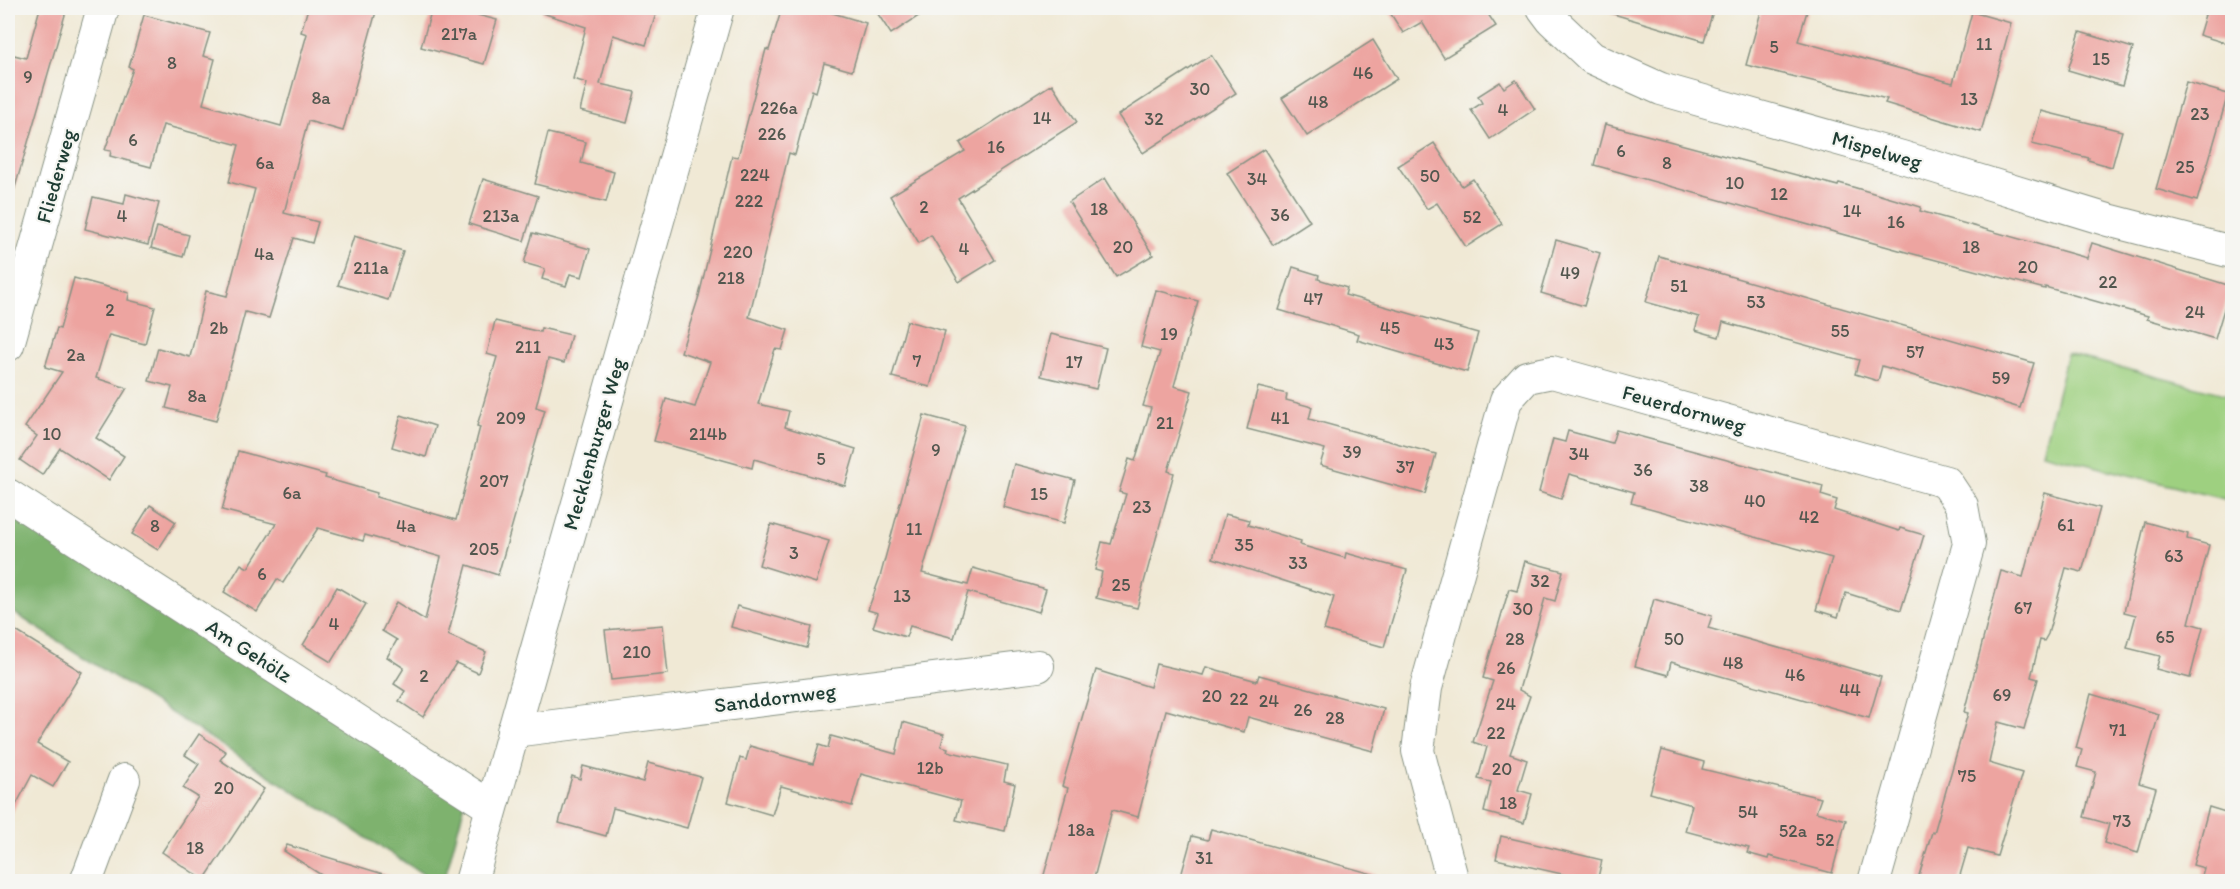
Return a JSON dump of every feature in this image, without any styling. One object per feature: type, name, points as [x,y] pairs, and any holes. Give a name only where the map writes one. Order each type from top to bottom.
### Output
[{"type":"street","name":"Fliederweg","points":[[8,345],[103,8]]},
{"type":"street","name":"Mecklenburger Weg","points":[[471,882],[718,8]]},
{"type":"street","name":"Mispelweg","points":[[1543,8],[1592,58],[1661,89],[1902,157],[2108,220],[2232,252]]},
{"type":"street","name":"Feuerdornweg","points":[[1453,882],[1418,751],[1426,688],[1506,400],[1527,377],[1552,372],[1946,482],[1962,506],[1969,544],[1874,882]]},
{"type":"street","name":"Am Gehölz","points":[[8,495],[491,807]]},
{"type":"street","name":"Sanddornweg","points":[[513,731],[1038,666]]},
{"type":"street","points":[[86,882],[124,780]]},
{"type":"green space","points":[[2067,354],[2232,396],[2232,501],[2042,453]]},
{"type":"green space","points":[[8,489],[468,792],[444,881],[434,881],[8,609]]},
{"type":"building","points":[[40,8],[67,8],[14,191],[8,190],[8,78],[14,55],[26,58]]},
{"type":"building","points":[[308,8],[377,8],[343,131],[308,121],[284,213],[318,222],[312,243],[294,238],[269,318],[245,312],[216,421],[166,408],[172,387],[149,381],[158,348],[190,357],[206,291],[227,296],[255,189],[229,182],[239,145],[163,125],[151,167],[110,156],[111,151],[105,150],[133,69],[129,67],[144,15],[210,33],[203,56],[215,59],[203,104],[281,126],[307,34],[301,32]]},
{"type":"building","points":[[432,8],[451,8],[497,20],[484,64],[421,47]]},
{"type":"building","points":[[543,8],[653,8],[651,13],[656,14],[646,45],[613,35],[600,84],[635,92],[627,123],[580,111],[587,83],[573,79],[586,27],[542,13]]},
{"type":"building","points":[[782,8],[816,8],[866,23],[852,71],[824,63],[816,92],[812,90],[795,155],[789,153],[749,317],[788,330],[782,350],[775,349],[758,404],[789,411],[785,427],[856,449],[845,486],[754,459],[752,468],[654,441],[666,399],[695,407],[710,362],[681,352],[699,296],[732,156],[738,157],[766,49],[769,50]]},
{"type":"building","points":[[874,8],[931,8],[891,34]]},
{"type":"building","points":[[1387,8],[1484,8],[1496,26],[1444,58],[1422,22],[1403,33]]},
{"type":"building","points":[[1611,8],[1714,8],[1704,41],[1610,13]]},
{"type":"building","points":[[1762,8],[1808,8],[1798,41],[1953,83],[1972,12],[2011,23],[1981,132],[1885,103],[1887,99],[1746,65]]},
{"type":"building","points":[[2207,8],[2232,8],[2232,45],[2199,35]]},
{"type":"building","points":[[2080,32],[2133,48],[2122,86],[2068,70]]},
{"type":"building","points":[[1373,40],[1397,79],[1307,136],[1282,98]]},
{"type":"building","points":[[1211,55],[1236,93],[1143,153],[1118,115]]},
{"type":"building","points":[[1516,80],[1535,109],[1490,139],[1471,110],[1482,103],[1478,96],[1500,82],[1504,88]]},
{"type":"building","points":[[2186,82],[2228,94],[2197,201],[2156,189]]},
{"type":"building","points":[[1052,84],[1077,122],[958,198],[995,260],[959,282],[931,235],[919,243],[890,196],[965,151],[960,143]]},
{"type":"building","points":[[2041,111],[2122,131],[2112,167],[2088,160],[2089,158],[2032,144]]},
{"type":"building","points":[[1605,124],[1838,186],[1839,183],[1921,207],[1920,211],[2087,258],[2092,243],[2231,286],[2215,339],[2147,319],[2148,316],[2045,287],[2045,289],[1906,252],[1594,165]]},
{"type":"building","points":[[548,133],[586,142],[581,163],[614,172],[606,202],[535,184]]},
{"type":"building","points":[[1434,143],[1462,186],[1473,179],[1502,224],[1466,247],[1437,203],[1427,209],[1398,166]]},
{"type":"building","points":[[1264,149],[1310,221],[1273,245],[1227,173]]},
{"type":"building","points":[[1105,178],[1153,255],[1116,277],[1069,202]]},
{"type":"building","points":[[483,179],[538,196],[524,241],[469,224]]},
{"type":"building","points":[[126,194],[159,203],[148,245],[85,229],[93,197],[124,204]]},
{"type":"building","points":[[157,227],[189,235],[183,257],[151,248]]},
{"type":"building","points":[[533,233],[590,249],[582,277],[570,274],[566,286],[542,279],[545,269],[524,263]]},
{"type":"building","points":[[354,236],[403,251],[388,300],[338,285]]},
{"type":"building","points":[[1556,240],[1600,253],[1584,306],[1541,293]]},
{"type":"building","points":[[1659,256],[2034,363],[2020,408],[1882,366],[1878,381],[1855,374],[1859,360],[1723,322],[1719,337],[1695,330],[1699,317],[1646,302]]},
{"type":"building","points":[[1293,267],[1319,275],[1318,279],[1347,288],[1345,295],[1478,333],[1467,372],[1357,340],[1359,334],[1279,310]]},
{"type":"building","points":[[74,278],[129,293],[128,300],[155,307],[145,344],[109,335],[96,378],[127,388],[96,438],[124,456],[109,480],[60,448],[42,475],[20,460],[37,436],[25,427],[62,372],[45,367],[57,328],[60,329]]},
{"type":"building","points":[[1156,290],[1198,301],[1174,386],[1192,391],[1168,471],[1174,473],[1137,608],[1096,598],[1102,572],[1095,570],[1102,542],[1111,544],[1126,494],[1119,492],[1129,459],[1135,461],[1151,408],[1143,406],[1160,352],[1141,347]]},
{"type":"building","points":[[495,321],[540,332],[541,328],[571,335],[564,363],[548,359],[536,407],[545,410],[498,575],[467,565],[448,635],[486,652],[478,673],[456,663],[423,717],[399,701],[405,691],[394,684],[404,668],[387,657],[397,640],[382,631],[396,602],[425,620],[441,557],[365,535],[363,541],[318,528],[283,583],[277,579],[257,612],[224,592],[241,564],[248,568],[276,524],[222,510],[238,451],[326,475],[325,478],[377,493],[376,497],[456,520],[480,427],[477,426],[497,357],[487,354]]},
{"type":"building","points":[[907,321],[945,331],[930,387],[892,377]]},
{"type":"building","points":[[1051,334],[1106,348],[1096,389],[1041,376]]},
{"type":"building","points":[[1258,387],[1287,394],[1286,400],[1312,407],[1309,419],[1436,454],[1425,494],[1320,465],[1325,449],[1247,429]]},
{"type":"building","points":[[401,415],[435,426],[426,457],[392,447]]},
{"type":"building","points":[[924,415],[965,426],[922,573],[968,585],[973,568],[1046,589],[1039,612],[968,592],[954,638],[910,626],[906,637],[873,627],[878,613],[868,610],[880,577]]},
{"type":"building","points":[[1616,430],[1823,486],[1821,495],[1837,500],[1834,510],[1899,531],[1900,528],[1924,535],[1901,610],[1846,593],[1838,617],[1816,610],[1832,558],[1631,503],[1634,492],[1569,474],[1561,499],[1539,492],[1553,439],[1565,442],[1568,431],[1612,443]]},
{"type":"building","points":[[1014,464],[1075,480],[1064,523],[1003,507]]},
{"type":"building","points":[[2045,493],[2100,508],[2082,572],[2066,568],[2048,634],[2044,641],[2040,640],[2031,677],[2038,679],[2024,729],[1998,722],[1989,763],[2022,773],[1997,856],[1968,848],[1958,882],[1917,882],[1932,832],[1934,833],[1968,713],[1964,712],[2001,571],[2023,577]]},
{"type":"building","points":[[150,505],[176,522],[158,550],[132,534]]},
{"type":"building","points":[[1225,514],[1249,520],[1248,525],[1301,541],[1300,545],[1345,558],[1346,553],[1407,570],[1384,647],[1324,630],[1334,597],[1213,558]]},
{"type":"building","points":[[2145,522],[2188,534],[2187,539],[2209,545],[2189,623],[2203,627],[2190,678],[2156,669],[2160,656],[2127,648],[2136,615],[2124,612]]},
{"type":"building","points":[[771,524],[829,541],[816,583],[759,565]]},
{"type":"building","points":[[1525,561],[1563,571],[1555,601],[1545,598],[1519,690],[1530,696],[1510,754],[1527,760],[1518,790],[1532,794],[1524,823],[1484,812],[1491,782],[1478,779],[1487,747],[1473,742],[1493,681],[1483,678],[1509,589],[1517,591]]},
{"type":"building","points":[[337,587],[366,604],[331,662],[303,645]]},
{"type":"building","points":[[1654,599],[1712,616],[1708,628],[1881,677],[1869,718],[1671,662],[1668,675],[1635,666]]},
{"type":"building","points":[[737,606],[812,627],[807,648],[731,627]]},
{"type":"building","points":[[663,625],[668,674],[611,680],[605,630]]},
{"type":"building","points":[[8,626],[82,672],[37,744],[68,762],[53,787],[32,775],[8,820]]},
{"type":"building","points":[[1156,664],[1203,675],[1206,667],[1257,681],[1259,675],[1384,709],[1373,751],[1248,717],[1244,732],[1166,710],[1138,817],[1112,810],[1093,882],[1042,882],[1068,788],[1062,786],[1096,670],[1150,687]]},
{"type":"building","points":[[2091,694],[2159,714],[2139,783],[2156,788],[2138,853],[2104,843],[2109,824],[2084,817],[2096,772],[2077,767],[2082,750],[2076,748]]},
{"type":"building","points":[[903,722],[944,734],[941,746],[948,748],[947,751],[1007,765],[1004,781],[1015,784],[1005,831],[956,820],[961,801],[861,774],[852,806],[781,786],[772,815],[728,802],[740,758],[746,760],[750,746],[813,764],[819,745],[828,748],[831,736],[896,754]]},
{"type":"building","points":[[199,734],[226,752],[220,760],[264,789],[204,880],[162,852],[198,797],[183,788],[199,764],[185,755]]},
{"type":"building","points":[[1662,750],[1704,762],[1702,769],[1821,798],[1816,812],[1846,820],[1832,873],[1769,856],[1768,859],[1747,853],[1749,848],[1685,831],[1692,805],[1650,793]]},
{"type":"building","points":[[648,763],[701,777],[687,828],[613,808],[606,836],[559,823],[572,776],[580,779],[583,766],[643,782]]},
{"type":"building","points":[[2209,807],[2232,814],[2232,882],[2200,882],[2204,868],[2193,865]]},
{"type":"building","points":[[1211,829],[1376,875],[1376,882],[1200,882],[1181,876],[1192,836],[1208,840]]},
{"type":"building","points":[[1501,836],[1602,860],[1597,882],[1496,859]]},
{"type":"building","points":[[287,845],[390,876],[390,882],[332,882],[284,851]]}]
